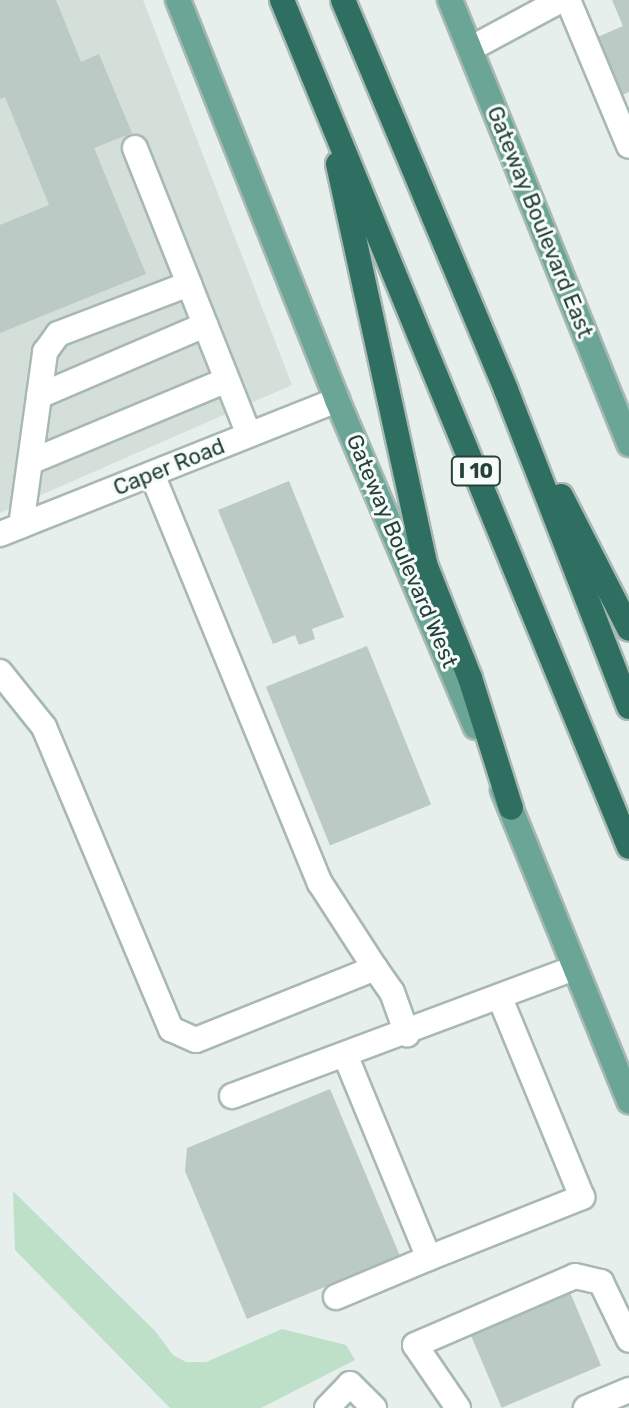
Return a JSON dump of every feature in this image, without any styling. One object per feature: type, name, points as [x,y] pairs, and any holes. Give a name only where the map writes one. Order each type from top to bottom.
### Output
[{"type":"highway","name":"I 10","points":[[282,0],[629,847]]},
{"type":"highway","name":"I 10","points":[[343,0],[506,390],[629,707]]},
{"type":"highway","points":[[322,95],[425,564],[470,678],[511,808]]},
{"type":"highway","points":[[506,390],[629,629]]},
{"type":"main road","name":"Gateway Boulevard West","points":[[178,0],[337,400],[511,808],[629,1101]]},
{"type":"main road","name":"Gateway Boulevard East","points":[[450,0],[629,444]]},
{"type":"street","points":[[470,49],[561,0]]},
{"type":"street","points":[[568,0],[629,146]]},
{"type":"street","points":[[135,148],[249,435]]},
{"type":"street","points":[[11,530],[30,462],[47,346],[58,334],[189,284]]},
{"type":"street","points":[[39,396],[205,325]]},
{"type":"street","points":[[30,462],[227,380]]},
{"type":"street","name":"Caper Road","points":[[11,530],[337,400]]},
{"type":"street","points":[[152,474],[320,883],[392,992],[407,1034]]},
{"type":"street","points":[[0,672],[44,727],[164,1014],[180,1037],[196,1040],[375,968]]},
{"type":"street","points":[[232,1096],[501,1000],[575,968]]},
{"type":"street","points":[[336,1297],[582,1197],[501,1000]]},
{"type":"street","points":[[346,1057],[429,1258]]},
{"type":"street","points":[[458,1408],[415,1345],[575,1276],[601,1282],[629,1340]]},
{"type":"street","points":[[327,1408],[350,1384],[374,1408]]},
{"type":"street","points":[[586,1408],[629,1390]]},
{"type":"shaded area","points":[[0,0],[143,0],[292,385],[0,513]]},
{"type":"green space","points":[[13,1191],[155,1331],[173,1355],[186,1362],[206,1362],[282,1329],[346,1345],[355,1360],[261,1408],[170,1408],[15,1250]]},
{"type":"building","points":[[0,0],[56,0],[81,62],[99,54],[132,133],[94,148],[146,274],[0,333],[0,225],[49,205],[5,97],[0,99]]},
{"type":"building","points":[[612,0],[629,0],[629,92],[617,97],[593,39],[623,26]]},
{"type":"building","points":[[289,481],[344,617],[312,629],[315,639],[299,645],[295,635],[273,644],[218,510]]},
{"type":"building","points":[[367,646],[431,805],[330,845],[266,687]]},
{"type":"building","points":[[330,1089],[400,1256],[247,1319],[185,1171],[187,1148]]},
{"type":"building","points":[[569,1290],[601,1365],[502,1408],[470,1332]]}]
